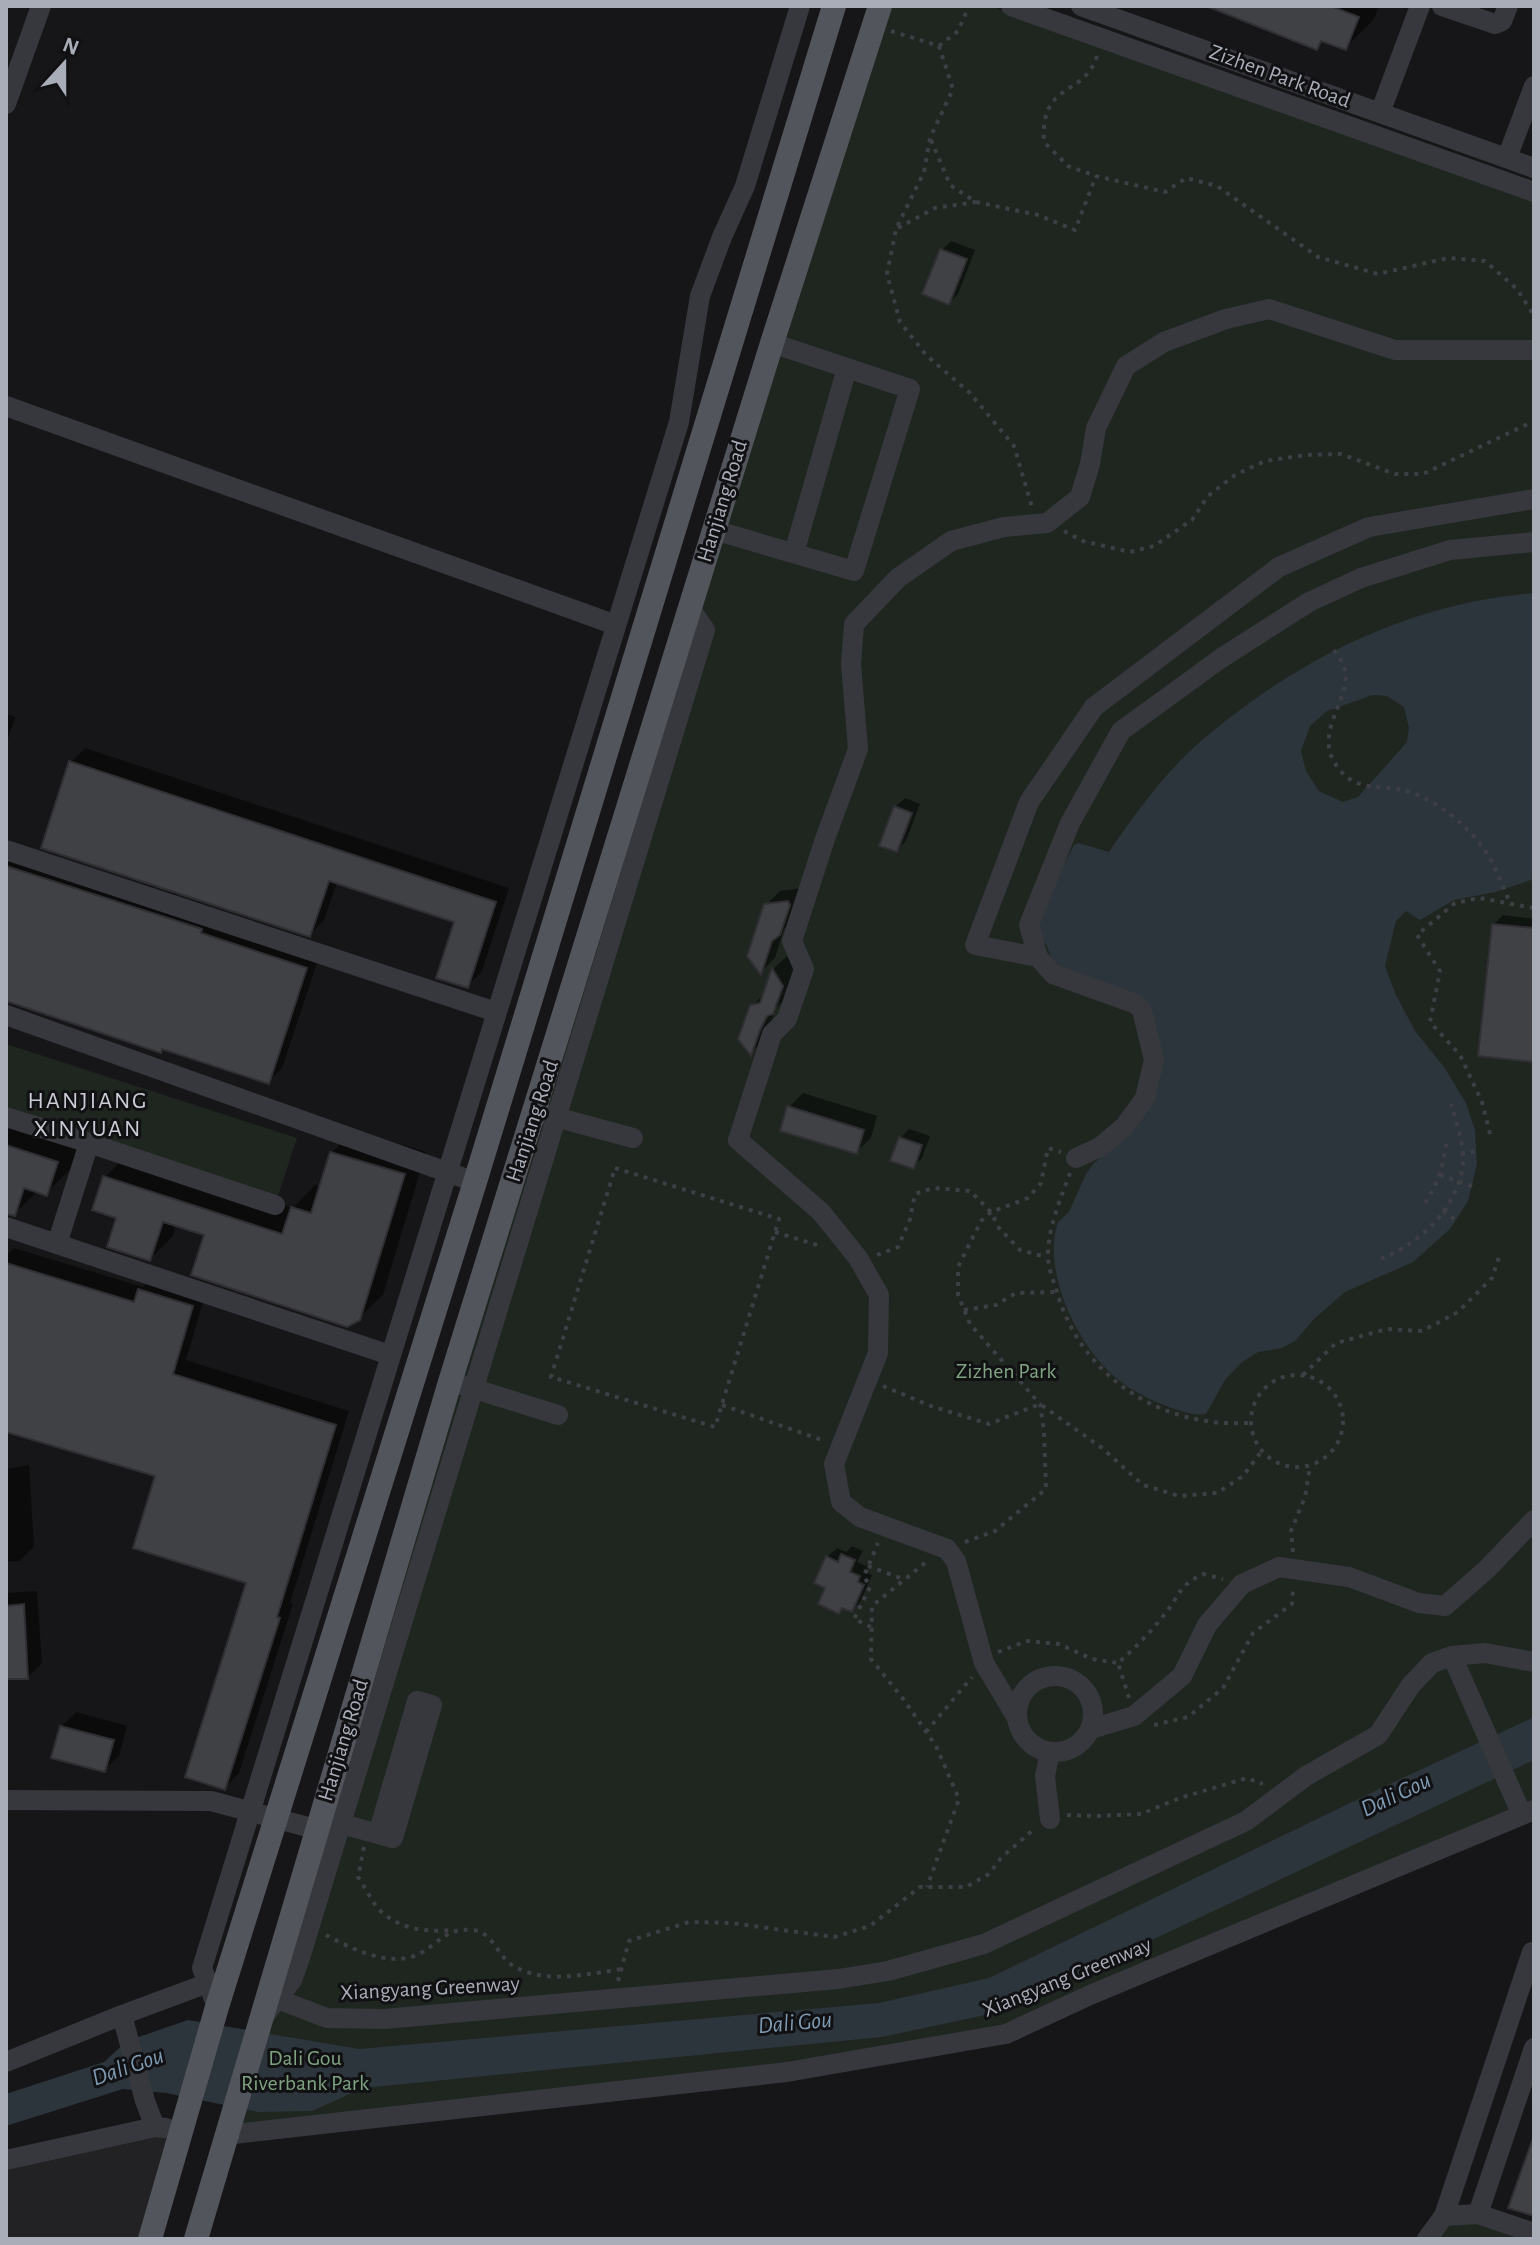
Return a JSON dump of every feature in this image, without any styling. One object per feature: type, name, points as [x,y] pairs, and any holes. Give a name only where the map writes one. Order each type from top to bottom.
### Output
[{"type":"main road","name":"Hanjiang Road","points":[[150,2239],[217,2007],[475,1182],[834,6]]},
{"type":"main road","name":"Hanjiang Road","points":[[196,2239],[262,2018],[329,1827],[545,1114],[690,608],[877,16]]},
{"type":"street","points":[[6,104],[41,6]]},
{"type":"street","points":[[217,2007],[202,1968],[679,422],[700,296],[745,186],[800,6]]},
{"type":"street","name":"Zizhen Park Road","points":[[1011,6],[1534,192]]},
{"type":"street","name":"Zizhen Park Road","points":[[1081,6],[1534,168]]},
{"type":"street","points":[[1380,113],[1420,6]]},
{"type":"street","points":[[1442,6],[1495,24],[1502,21],[1508,6]]},
{"type":"street","points":[[1507,158],[1534,86]]},
{"type":"street","points":[[1017,1718],[984,1663],[956,1561],[947,1549],[860,1517],[841,1502],[834,1464],[878,1353],[879,1295],[858,1258],[821,1212],[738,1140],[772,1034],[787,1019],[804,969],[792,941],[858,749],[851,664],[854,624],[898,578],[951,541],[1004,527],[1047,523],[1080,497],[1096,428],[1126,366],[1164,342],[1226,319],[1269,309],[1395,350],[1534,350]]},
{"type":"street","points":[[714,530],[854,571],[910,389],[772,343]]},
{"type":"street","points":[[794,553],[847,368]]},
{"type":"street","points":[[6,406],[616,625]]},
{"type":"street","points":[[1038,957],[975,945],[1029,802],[1094,707],[1279,567],[1369,527],[1534,499]]},
{"type":"street","points":[[1076,1158],[1100,1147],[1124,1127],[1145,1098],[1154,1060],[1142,1010],[1136,1004],[1058,977],[1038,957],[1029,925],[1070,823],[1121,731],[1220,659],[1309,602],[1361,578],[1450,550],[1534,542]]},
{"type":"street","points":[[6,850],[496,1012]]},
{"type":"street","points":[[6,1015],[475,1182]]},
{"type":"street","points":[[545,1114],[633,1138]]},
{"type":"street","points":[[6,1117],[275,1205]]},
{"type":"street","points":[[57,1244],[89,1143]]},
{"type":"street","points":[[6,1227],[390,1355]]},
{"type":"street","points":[[462,1385],[558,1415]]},
{"type":"street","points":[[1091,1729],[1134,1716],[1182,1676],[1207,1625],[1242,1584],[1279,1567],[1349,1577],[1419,1603],[1445,1606],[1487,1569],[1534,1520]]},
{"type":"street","name":"Xiangyang Greenway","points":[[277,1999],[327,2018],[357,2020],[613,1999],[888,1971],[984,1944],[1246,1821],[1306,1776],[1378,1735],[1411,1685],[1432,1663],[1452,1656],[1485,1653],[1534,1662]]},
{"type":"street","name":"Xiangyang Greenway","points":[[225,2135],[787,2072],[1006,2034],[1090,1995],[1524,1810],[1452,1656]]},
{"type":"street","points":[[1054,1676],[1078,1683],[1087,1692],[1094,1717],[1091,1729],[1074,1748],[1063,1752],[1038,1749],[1020,1731],[1017,1718],[1022,1694],[1031,1685],[1054,1676]]},
{"type":"street","points":[[6,1800],[211,1801],[275,1820],[393,1838],[432,1705],[417,1701],[378,1834]]},
{"type":"street","points":[[1050,1752],[1045,1776],[1050,1819]]},
{"type":"street","points":[[262,2018],[292,1980],[310,1927],[329,1827]]},
{"type":"street","points":[[1427,2239],[1444,2216],[1532,1952]]},
{"type":"street","points":[[6,2062],[125,2025],[208,1983]]},
{"type":"street","points":[[125,2025],[155,2127]]},
{"type":"street","points":[[1478,2214],[1534,2048]]},
{"type":"street","points":[[6,2160],[155,2127],[181,2129]]},
{"type":"street","points":[[1444,2216],[1478,2214],[1534,2233]]},
{"type":"path","points":[[939,46],[958,31],[969,6]]},
{"type":"path","points":[[877,16],[939,46],[953,89],[930,138],[924,172],[896,229],[887,274],[900,322],[926,355],[970,393],[1014,446],[1033,509],[1047,523],[1083,541],[1130,552],[1154,546],[1192,520],[1208,496],[1235,475],[1265,461],[1341,454],[1395,474],[1423,474],[1534,421]]},
{"type":"path","points":[[1103,39],[1093,71],[1051,102],[1043,121],[1044,142],[1068,166],[1096,176],[1165,192],[1186,178],[1217,186],[1318,257],[1378,274],[1448,258],[1485,261],[1517,289],[1534,316]]},
{"type":"path","points":[[930,138],[950,185],[976,202]]},
{"type":"path","points":[[896,229],[935,208],[976,202],[1038,215],[1075,230],[1096,176]]},
{"type":"path","points":[[1334,650],[1344,666],[1345,683],[1328,738],[1339,770],[1367,787],[1402,790],[1432,802],[1453,818],[1493,864],[1511,905]]},
{"type":"path","points":[[1490,1134],[1482,1102],[1460,1055],[1430,1022],[1440,971],[1417,935],[1455,903],[1479,898],[1534,908]]},
{"type":"path","points":[[1381,1259],[1413,1241],[1436,1223],[1458,1182],[1462,1170],[1461,1139],[1451,1104]]},
{"type":"path","points":[[1425,1203],[1440,1175],[1446,1144]]},
{"type":"path","points":[[1251,1423],[1211,1422],[1169,1412],[1120,1387],[1089,1357],[1064,1316],[1047,1257],[1058,1204],[1076,1158],[1048,1148],[1041,1183],[1028,1198],[991,1212],[981,1221],[958,1267],[958,1295],[970,1324],[1040,1404],[1102,1448],[1143,1485],[1179,1496],[1217,1493],[1243,1476],[1261,1452]]},
{"type":"path","points":[[1461,1154],[1476,1151]]},
{"type":"path","points":[[615,1168],[779,1219],[775,1232],[715,1427],[551,1377],[615,1168]]},
{"type":"path","points":[[1440,1175],[1472,1186]]},
{"type":"path","points":[[775,1232],[858,1258],[873,1257],[898,1247],[910,1219],[915,1194],[933,1188],[970,1191],[991,1212],[999,1228],[1020,1250],[1047,1257]]},
{"type":"path","points":[[1443,1211],[1455,1220]]},
{"type":"path","points":[[1303,1375],[1336,1343],[1387,1329],[1422,1331],[1458,1312],[1492,1278],[1499,1257]]},
{"type":"path","points":[[964,1310],[996,1305],[1016,1293],[1057,1292]]},
{"type":"path","points":[[1303,1375],[1318,1379],[1331,1388],[1340,1402],[1344,1417],[1342,1433],[1336,1448],[1324,1459],[1310,1466],[1284,1466],[1261,1452],[1251,1423],[1253,1407],[1260,1393],[1272,1382],[1287,1376],[1303,1375]]},
{"type":"path","points":[[866,1379],[931,1406],[989,1424],[1040,1404]]},
{"type":"path","points":[[927,1887],[959,1799],[936,1746],[871,1659],[872,1606],[903,1579],[947,1549],[995,1531],[1046,1489],[1040,1404]]},
{"type":"path","points":[[722,1405],[841,1446]]},
{"type":"path","points":[[872,1628],[854,1619],[870,1587],[864,1576],[885,1526]]},
{"type":"path","points":[[868,1566],[903,1579]]},
{"type":"path","points":[[926,1732],[992,1654],[1027,1641],[1059,1644],[1092,1659],[1118,1663]]},
{"type":"path","points":[[613,1999],[629,1941],[689,1922],[731,1923],[834,1937],[870,1926],[920,1887],[966,1887],[989,1874],[1026,1835],[1062,1814],[1141,1814],[1180,1798],[1247,1778],[1284,1793]]},
{"type":"path","points":[[329,1827],[366,1842],[358,1877],[382,1914],[411,1928],[428,1932],[477,1930],[494,1942],[507,1961],[523,1970],[542,1975],[586,1975],[622,1969]]},
{"type":"path","points":[[310,1927],[380,1959],[417,1955],[454,1930]]},
{"type":"shaded area","points":[[181,2129],[150,2239],[6,2239],[6,2160]]},
{"type":"green space","name":"Zizhen Park","points":[[880,6],[991,6],[1534,202],[1534,1810],[1006,2034],[225,2135]]},
{"type":"green space","points":[[6,1044],[297,1138],[275,1205],[6,1117]]},
{"type":"green space","points":[[1478,2214],[1534,2239],[1427,2239],[1444,2216]]},
{"type":"water","points":[[1534,593],[1534,879],[1495,892],[1454,900],[1420,920],[1406,911],[1396,921],[1385,966],[1415,1031],[1444,1067],[1466,1103],[1475,1130],[1477,1164],[1468,1201],[1450,1229],[1413,1262],[1345,1292],[1314,1319],[1295,1341],[1282,1348],[1258,1352],[1242,1362],[1225,1380],[1206,1414],[1179,1411],[1141,1394],[1105,1367],[1078,1331],[1059,1287],[1054,1242],[1058,1222],[1069,1212],[1094,1163],[1135,1129],[1154,1096],[1147,1007],[1055,970],[1047,946],[1036,930],[1038,915],[1074,845],[1079,843],[1109,852],[1179,762],[1207,736],[1280,682],[1319,659],[1402,622],[1445,608]],"holes":[[[1373,695],[1387,696],[1404,707],[1409,728],[1407,742],[1358,797],[1343,802],[1319,791],[1306,771],[1301,751],[1310,726],[1327,711]]]},
{"type":"water","name":"Dali Gou","points":[[1534,1717],[1534,1760],[999,2012],[882,2037],[363,2088],[312,2111],[258,2112],[166,2093],[123,2089],[6,2126],[6,2094],[104,2062],[127,2041],[188,2020],[359,2049],[879,2003],[989,1978]]},
{"type":"building","points":[[1206,6],[1331,6],[1359,17],[1346,50],[1321,41],[1317,50]]},
{"type":"building","points":[[940,249],[967,259],[949,305],[922,294]]},
{"type":"building","points":[[69,761],[496,902],[468,988],[436,978],[454,922],[329,881],[310,937],[41,848]]},
{"type":"building","points":[[894,806],[912,813],[897,852],[879,846]]},
{"type":"building","points":[[6,866],[202,929],[201,933],[307,968],[269,1084],[162,1049],[161,1053],[6,1001]]},
{"type":"building","points":[[788,901],[790,905],[780,935],[772,941],[761,975],[747,956],[764,904]]},
{"type":"building","points":[[1492,924],[1534,928],[1534,1062],[1478,1056]]},
{"type":"building","points":[[772,968],[783,986],[773,1014],[767,1016],[760,1030],[751,1056],[738,1039],[750,1005],[760,1003]]},
{"type":"building","points":[[787,1106],[864,1130],[857,1154],[780,1131]]},
{"type":"building","points":[[899,1137],[922,1145],[914,1169],[890,1161]]},
{"type":"building","points":[[6,1145],[58,1162],[47,1196],[24,1188],[15,1216],[6,1214]]},
{"type":"building","points":[[330,1152],[405,1174],[360,1320],[347,1327],[191,1275],[204,1235],[163,1222],[150,1261],[107,1247],[116,1218],[92,1210],[103,1176],[282,1234],[291,1207],[311,1213]]},
{"type":"building","points":[[6,1263],[134,1302],[138,1289],[193,1306],[173,1374],[336,1425],[277,1617],[280,1618],[225,1790],[185,1777],[246,1583],[133,1548],[155,1476],[6,1432]]},
{"type":"building","points":[[841,1554],[855,1560],[850,1572],[860,1576],[858,1582],[864,1585],[852,1612],[842,1608],[839,1614],[818,1604],[825,1588],[814,1583],[826,1556],[838,1562]]},
{"type":"building","points":[[24,1604],[28,1679],[6,1679],[6,1606]]},
{"type":"building","points":[[60,1726],[114,1740],[105,1772],[51,1758]]},
{"type":"building","points":[[1534,2141],[1534,2216],[1508,2208]]},
{"type":"district","name":"HANJIANG XINYUAN","points":[[88,1115]]},
{"type":"park label","name":"Dali Gou Riverbank Park","points":[[305,2070]]}]
